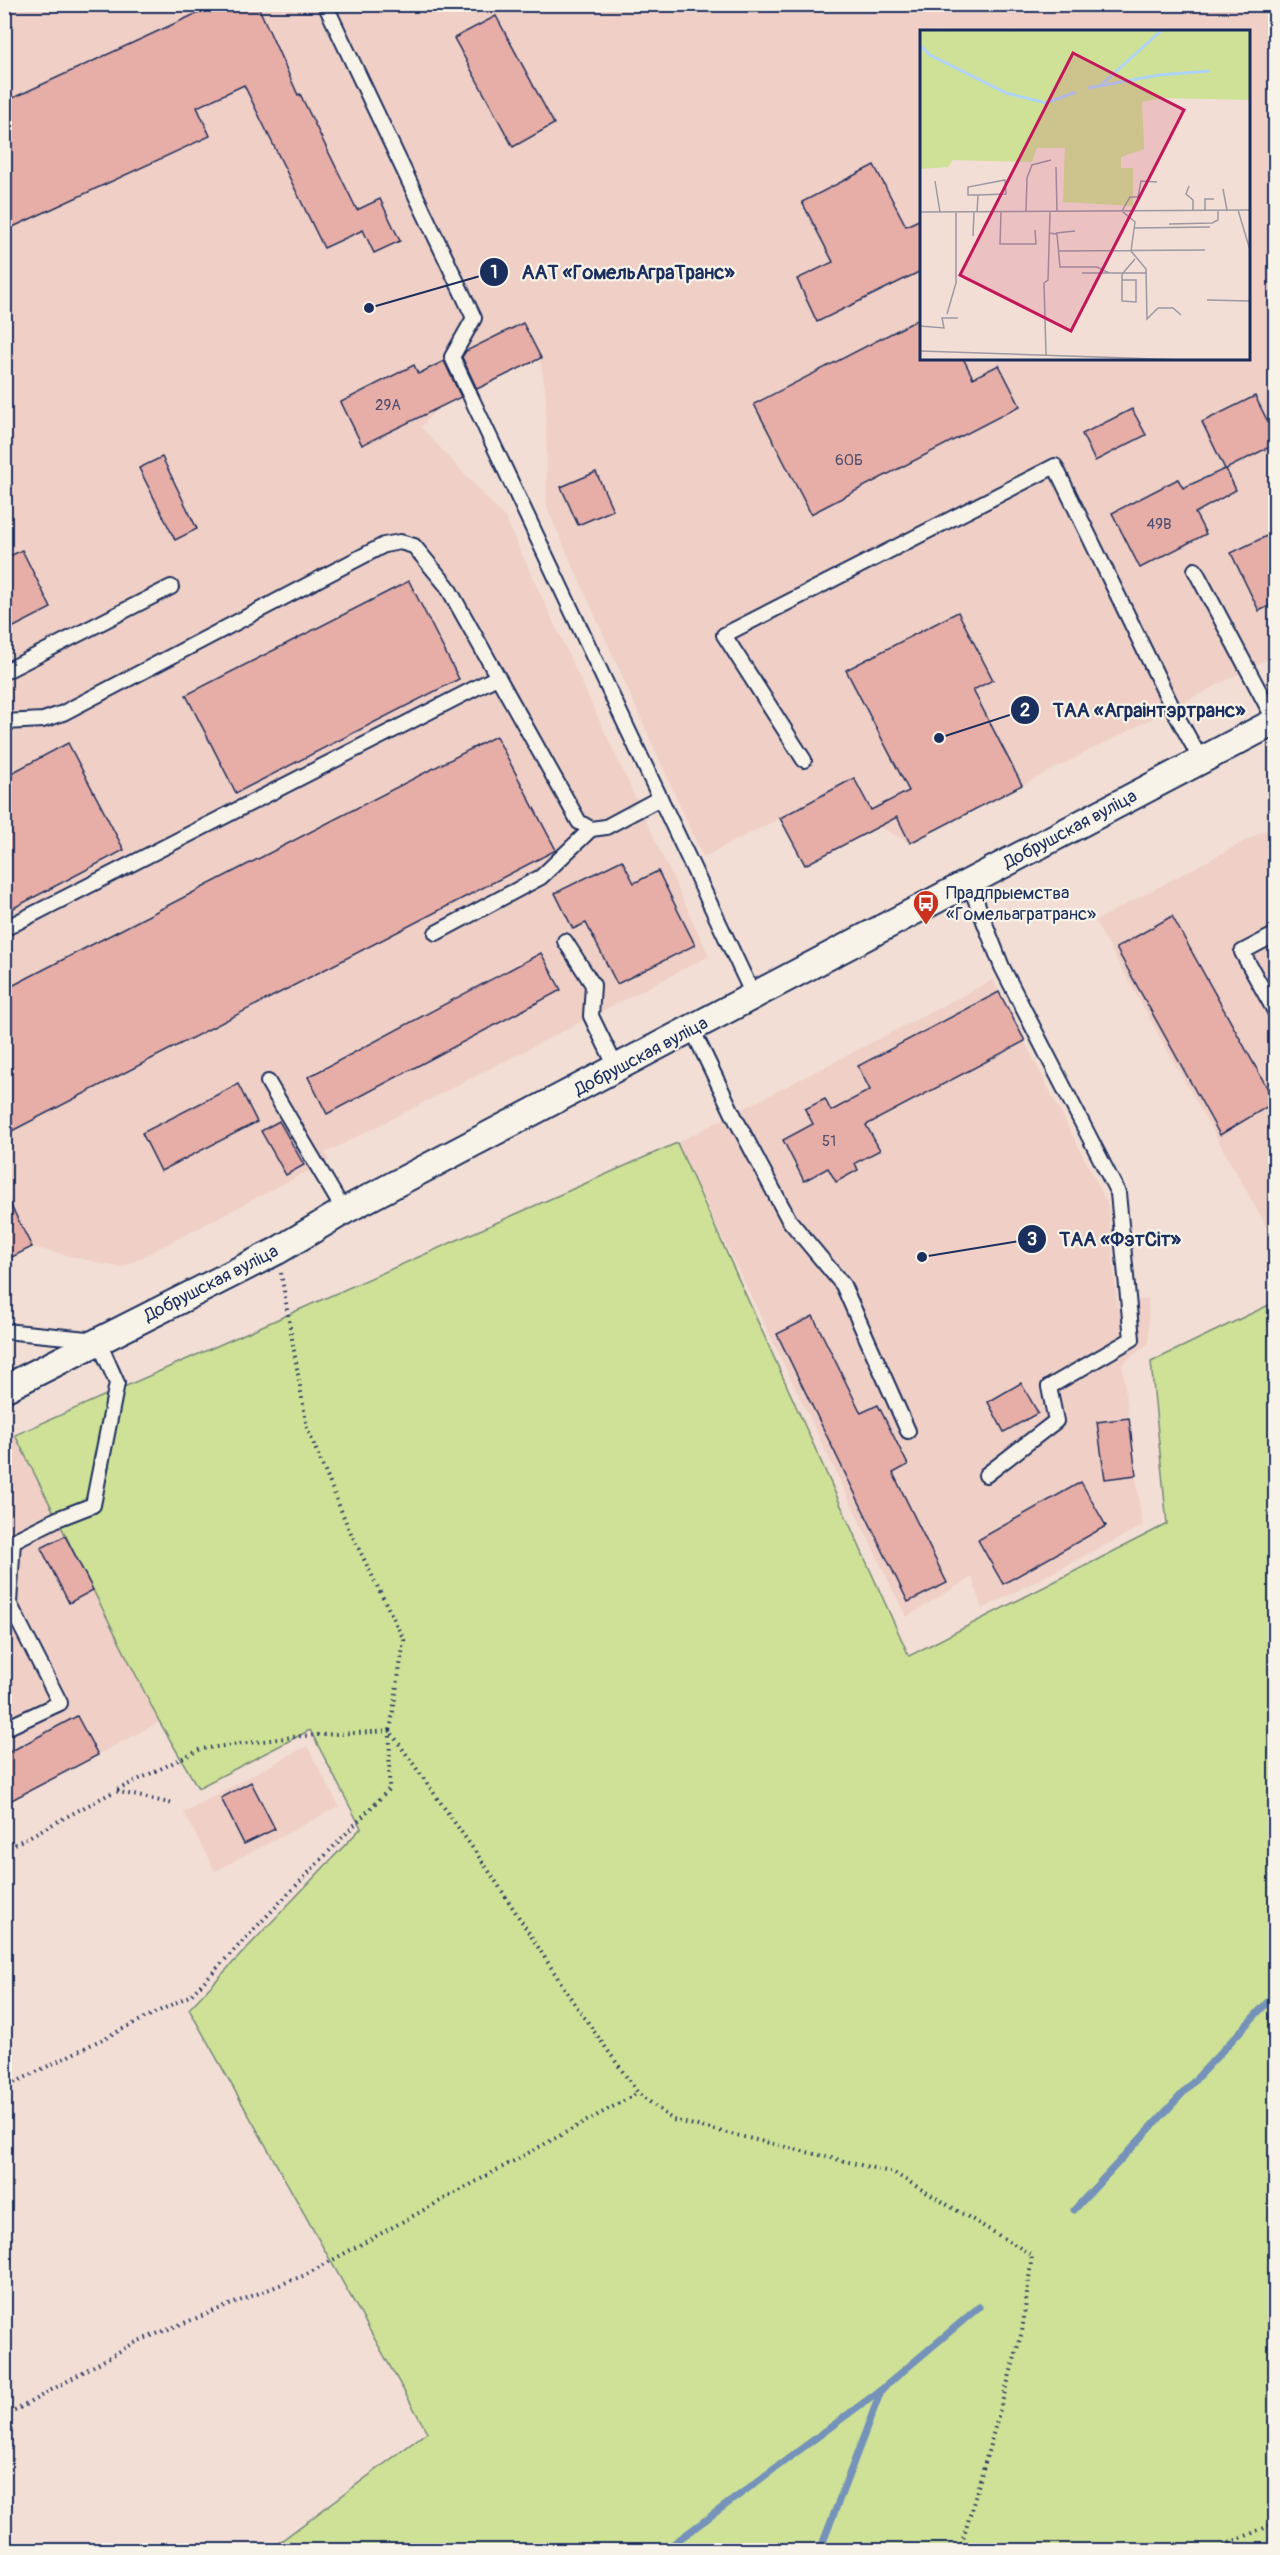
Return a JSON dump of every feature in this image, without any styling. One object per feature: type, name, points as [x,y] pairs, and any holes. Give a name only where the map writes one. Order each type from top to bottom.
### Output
[{"type":"street","name":"Добрушская вуліца","points":[[4,1389],[277,1251],[344,1211],[1275,721]]},
{"type":"lane","points":[[325,4],[474,318],[453,357],[754,997]]},
{"type":"lane","points":[[804,760],[724,635],[1054,466],[1201,760]]},
{"type":"lane","points":[[4,722],[43,720],[63,713],[384,545],[400,542],[414,546],[447,586],[579,822],[591,829]]},
{"type":"lane","points":[[1195,570],[1275,721]]},
{"type":"lane","points":[[4,672],[171,587]]},
{"type":"lane","points":[[4,929],[497,676]]},
{"type":"lane","points":[[436,933],[541,877],[591,829],[606,827],[660,798]]},
{"type":"lane","points":[[969,883],[1002,967],[1118,1193],[1132,1339],[1049,1386],[1056,1421],[986,1475]]},
{"type":"lane","points":[[1275,934],[1242,952],[1275,1013]]},
{"type":"lane","points":[[565,941],[593,984],[591,1017],[617,1069]]},
{"type":"lane","points":[[692,1029],[733,1114],[789,1220],[843,1285],[908,1431]]},
{"type":"lane","points":[[268,1082],[344,1211]]},
{"type":"lane","points":[[4,1331],[98,1340],[117,1383],[93,1505],[57,1519],[13,1541],[9,1603],[60,1703],[4,1729]]},
{"type":"path","points":[[4,2088],[191,1995],[389,1790],[390,1731],[404,1640],[348,1527],[307,1428],[277,1251]]},
{"type":"path","points":[[4,1850],[115,1791],[201,1749],[301,1736],[390,1731]]},
{"type":"path","points":[[390,1731],[491,1874],[572,2000],[638,2093],[673,2120],[894,2173],[1032,2255],[1022,2332],[960,2550]]},
{"type":"path","points":[[115,1791],[174,1804]]},
{"type":"path","points":[[4,2417],[136,2342],[304,2275],[638,2093]]},
{"type":"path","points":[[1213,2550],[1275,2523]]},
{"type":"shaded area","points":[[5,5],[1275,5],[1275,655],[910,843],[880,827],[805,865],[780,818],[703,857],[547,508],[546,394],[540,358],[436,409],[421,427],[505,518],[709,956],[325,1153],[329,1160],[121,1268],[32,1247],[4,1261]]},
{"type":"shaded area","points":[[1275,825],[1275,1228],[1269,1231],[1095,921]]},
{"type":"shaded area","points":[[993,980],[1108,1205],[1117,1308],[1148,1298],[1149,1343],[1122,1364],[1142,1526],[982,1609],[972,1577],[906,1617],[677,1143]]},
{"type":"shaded area","points":[[15,1435],[159,1722],[5,1804],[4,1440]]},
{"type":"shaded area","points":[[307,1746],[339,1806],[215,1871],[184,1812]]},
{"type":"green space","points":[[677,1143],[909,1656],[1167,1524],[1151,1362],[1275,1302],[1275,2550],[269,2550],[427,2432],[189,2009],[361,1828],[310,1730],[198,1788],[159,1721],[15,1435]]},
{"type":"building","points":[[217,4],[257,4],[298,95],[300,94],[357,210],[380,199],[400,241],[374,253],[363,230],[324,248],[244,85],[197,107],[210,136],[4,231],[4,102]]},
{"type":"building","points":[[496,16],[554,124],[513,147],[454,38]]},
{"type":"building","points":[[874,165],[906,226],[920,219],[920,271],[817,322],[797,279],[833,262],[802,202]]},
{"type":"building","points":[[920,319],[920,360],[964,360],[973,378],[999,365],[1020,406],[811,514],[754,404]]},
{"type":"building","points":[[523,323],[541,358],[477,389],[462,357],[466,351]]},
{"type":"building","points":[[444,361],[461,397],[362,445],[341,402],[414,365],[418,374]]},
{"type":"building","points":[[1255,396],[1275,436],[1275,444],[1226,469],[1236,490],[1195,513],[1206,534],[1140,568],[1112,513],[1178,479],[1183,488],[1225,469],[1202,422]]},
{"type":"building","points":[[1132,409],[1146,435],[1095,461],[1082,434]]},
{"type":"building","points":[[162,457],[197,529],[175,540],[139,468]]},
{"type":"building","points":[[596,472],[613,510],[578,525],[561,487]]},
{"type":"building","points":[[1275,532],[1275,603],[1259,611],[1231,553]]},
{"type":"building","points":[[22,550],[51,608],[4,632],[4,559]]},
{"type":"building","points":[[409,581],[459,679],[236,793],[186,695]]},
{"type":"building","points":[[958,612],[993,680],[973,690],[1022,785],[910,843],[897,817],[805,865],[780,818],[854,778],[871,810],[909,791],[846,670]]},
{"type":"building","points":[[496,736],[556,850],[4,1135],[4,990]]},
{"type":"building","points":[[68,743],[124,850],[4,913],[4,777]]},
{"type":"building","points":[[622,860],[634,883],[658,871],[695,945],[617,984],[586,923],[573,929],[555,893]]},
{"type":"building","points":[[1172,916],[1275,1102],[1220,1135],[1116,948]]},
{"type":"building","points":[[541,953],[561,990],[327,1114],[308,1077]]},
{"type":"building","points":[[999,992],[1025,1041],[866,1125],[880,1150],[855,1163],[858,1170],[836,1182],[828,1168],[804,1181],[783,1140],[813,1124],[805,1109],[825,1099],[831,1111],[870,1090],[858,1066]]},
{"type":"building","points":[[238,1084],[257,1122],[161,1171],[142,1133]]},
{"type":"building","points":[[279,1121],[304,1165],[286,1175],[261,1131]]},
{"type":"building","points":[[4,1192],[32,1247],[4,1261]]},
{"type":"building","points":[[813,1316],[861,1413],[878,1405],[908,1465],[893,1473],[947,1583],[908,1602],[777,1334]]},
{"type":"building","points":[[1021,1383],[1038,1413],[1004,1432],[988,1402]]},
{"type":"building","points":[[1129,1418],[1136,1475],[1105,1479],[1097,1422]]},
{"type":"building","points":[[1081,1482],[1106,1526],[1003,1584],[978,1540]]},
{"type":"building","points":[[65,1536],[93,1590],[69,1603],[41,1548]]},
{"type":"building","points":[[77,1716],[98,1755],[4,1804],[4,1755]]},
{"type":"building","points":[[251,1782],[275,1829],[244,1844],[221,1798]]},
{"type":"waterway","points":[[1074,2210],[1276,1993]]},
{"type":"waterway","points":[[665,2550],[882,2389],[979,2307]]},
{"type":"waterway","points":[[820,2550],[881,2391]]},
{"type":"place","name":"ААТ «ГомельАграТранс»","points":[[369,308]]},
{"type":"place","name":"ТАА «Аграінтэртранс»","points":[[939,738]]},
{"type":"place","name":"Прадпрыемства «Гомельагратранс»","points":[[926,926]]},
{"type":"place","name":"ТАА «ФэтСіт»","points":[[922,1257]]}]
